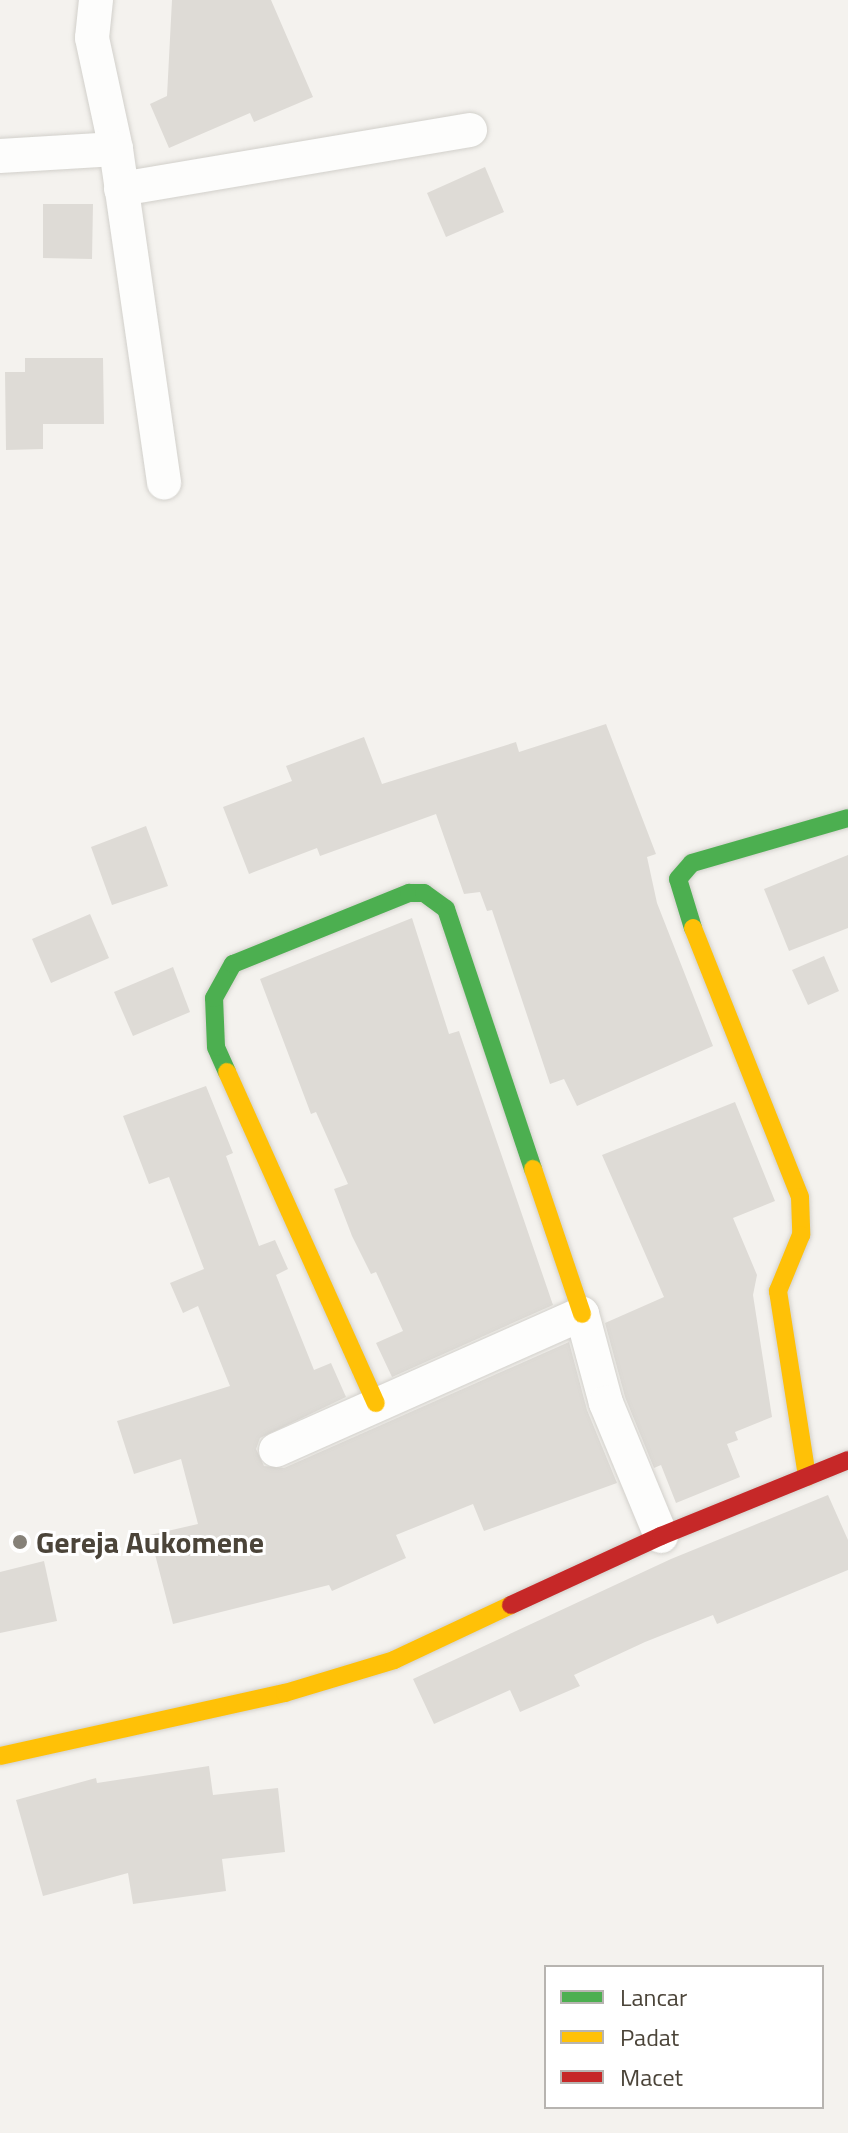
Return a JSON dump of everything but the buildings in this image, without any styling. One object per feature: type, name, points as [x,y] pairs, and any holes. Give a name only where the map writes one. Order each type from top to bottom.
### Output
[{"type":"street","points":[[96,0],[92,38],[116,149],[164,483]]},
{"type":"street","points":[[121,189],[470,130]]},
{"type":"street","points":[[0,156],[116,149]]},
{"type":"street","points":[[807,1477],[778,1291],[801,1235],[800,1197],[680,894],[678,879],[692,863],[848,818]]},
{"type":"street","points":[[376,1403],[216,1047],[214,998],[233,964],[409,893],[424,893],[446,909],[582,1314],[606,1403],[661,1536]]},
{"type":"street","points":[[276,1450],[582,1314]]},
{"type":"street","points":[[0,1756],[285,1693],[394,1660],[661,1536],[848,1460]]},
{"type":"traffic: fast","points":[[693,928],[678,879],[692,863],[848,818]]},
{"type":"traffic: fast","points":[[227,1072],[216,1047],[214,998],[233,964],[409,893],[424,893],[446,909],[533,1169]]},
{"type":"traffic: slow","points":[[693,928],[800,1197],[801,1235],[778,1291],[807,1477]]},
{"type":"traffic: slow","points":[[227,1072],[376,1403]]},
{"type":"traffic: slow","points":[[533,1169],[582,1314]]},
{"type":"traffic: slow","points":[[0,1756],[285,1693],[394,1660],[511,1605]]},
{"type":"traffic: jam","points":[[511,1605],[661,1536],[848,1460]]},
{"type":"place","name":"Gereja Aukomene","points":[[20,1542]]}]
